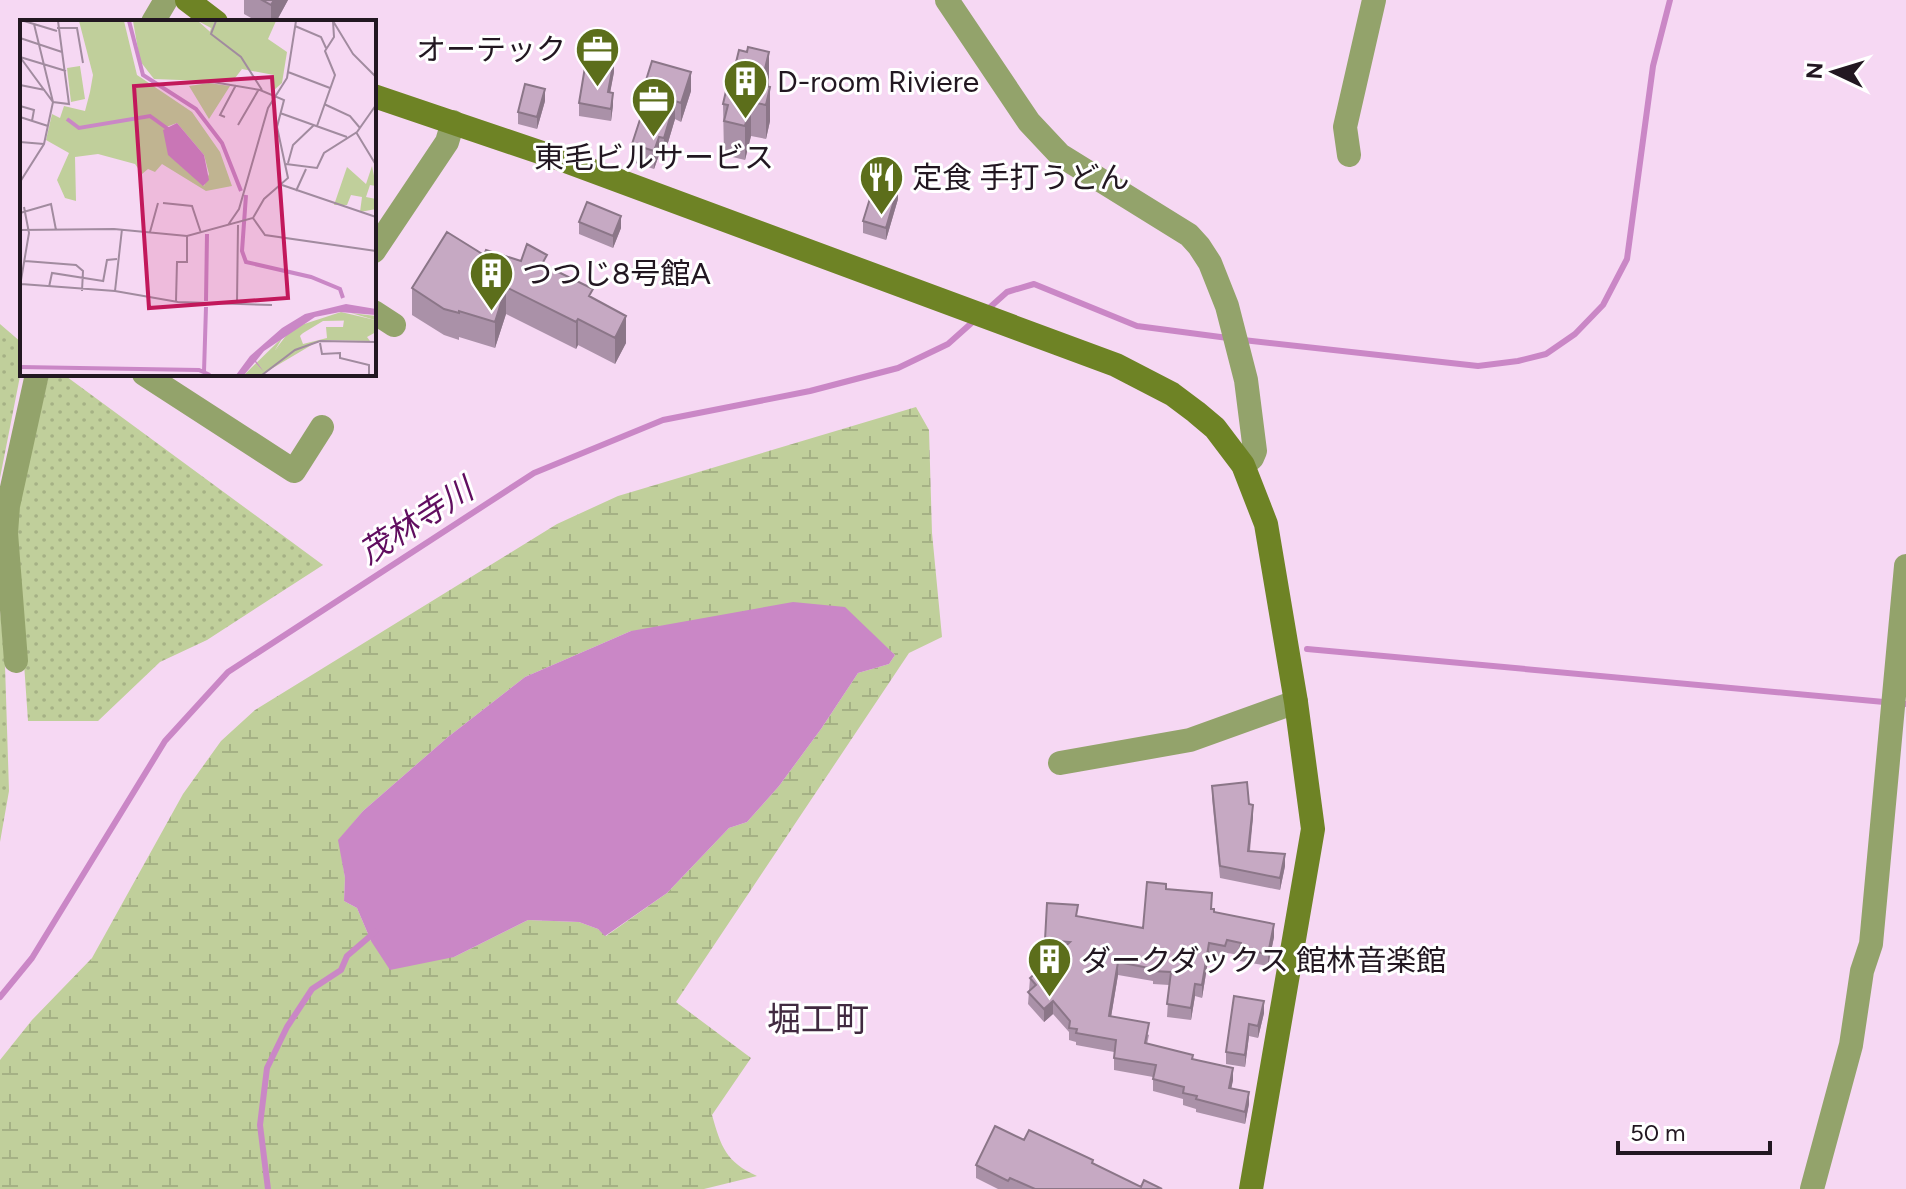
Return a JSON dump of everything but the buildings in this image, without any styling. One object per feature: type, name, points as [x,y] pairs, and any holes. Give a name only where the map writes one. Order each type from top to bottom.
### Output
[{"type":"street","points":[[154,20],[166,0]]},
{"type":"street","points":[[187,0],[213,20]]},
{"type":"street","points":[[947,0],[1044,141],[1060,155],[1189,235],[1210,263],[1243,370],[1255,451],[1243,465]]},
{"type":"street","points":[[1349,155],[1345,127],[1374,0]]},
{"type":"street","points":[[376,97],[563,160],[1116,365],[1172,394],[1215,428],[1243,465],[1266,524],[1296,702],[1313,829],[1251,1189]]},
{"type":"street","points":[[376,248],[447,142],[453,122]]},
{"type":"street","points":[[16,661],[6,533],[8,506],[37,376]]},
{"type":"street","points":[[147,376],[294,471],[322,427]]},
{"type":"street","points":[[1812,1189],[1851,1045],[1862,971],[1871,944],[1906,566]]},
{"type":"street","points":[[1060,763],[1190,740],[1296,702]]},
{"type":"green space","points":[[0,324],[20,341],[20,376],[0,478]]},
{"type":"green space","points":[[49,376],[66,376],[323,565],[207,640],[160,662],[98,721],[28,721],[16,548],[18,506]]},
{"type":"green space","points":[[916,407],[929,430],[932,533],[942,637],[909,653],[676,1002],[751,1058],[712,1115],[726,1152],[738,1165],[757,1176],[704,1189],[0,1189],[0,1060],[32,1020],[92,958],[183,794],[221,741],[255,710],[557,524],[618,496]],"holes":[[[631,631],[873,635],[895,655],[889,664],[858,673],[779,786],[747,822],[729,828],[667,893],[606,936],[598,929],[579,922],[528,920],[454,957],[371,941],[357,908],[344,901],[345,878],[339,840],[363,811],[448,737],[525,677]]]},
{"type":"green space","points":[[0,608],[9,791],[0,842]]},
{"type":"shaded area","points":[[793,602],[845,607],[895,655],[889,664],[858,673],[779,786],[747,822],[729,828],[667,893],[605,936],[598,929],[579,922],[528,920],[454,957],[390,970],[371,941],[357,908],[344,901],[345,878],[338,840],[363,811],[448,737],[525,677],[631,631]]},
{"type":"waterway","points":[[1243,340],[1478,366],[1546,354],[1575,334],[1603,305],[1627,259],[1653,66],[1670,0]]},
{"type":"waterway","points":[[988,309],[1007,292],[1034,284],[1137,326],[1228,338]]},
{"type":"waterway","name":"茂林寺川","points":[[0,997],[32,958],[165,741],[228,672],[534,473],[663,420],[810,391],[898,368],[948,344],[976,319]]},
{"type":"waterway","points":[[1307,649],[1906,704]]},
{"type":"waterway","points":[[268,1189],[260,1125],[267,1068],[287,1027],[312,989],[341,970],[347,956],[375,932]]},
{"type":"place","name":"オーテック","points":[[597,88]]},
{"type":"place","name":"D-room Riviere","points":[[746,120]]},
{"type":"place","name":"東毛ビルサービス","points":[[654,138]]},
{"type":"place","name":"定食 手打うどん","points":[[881,216]]},
{"type":"place","name":"つつじ8号館A","points":[[491,312]]},
{"type":"place","name":"ダークダックス 館林音楽館","points":[[1050,999]]},
{"type":"district","name":"堀工町","points":[[818,1019]]}]
